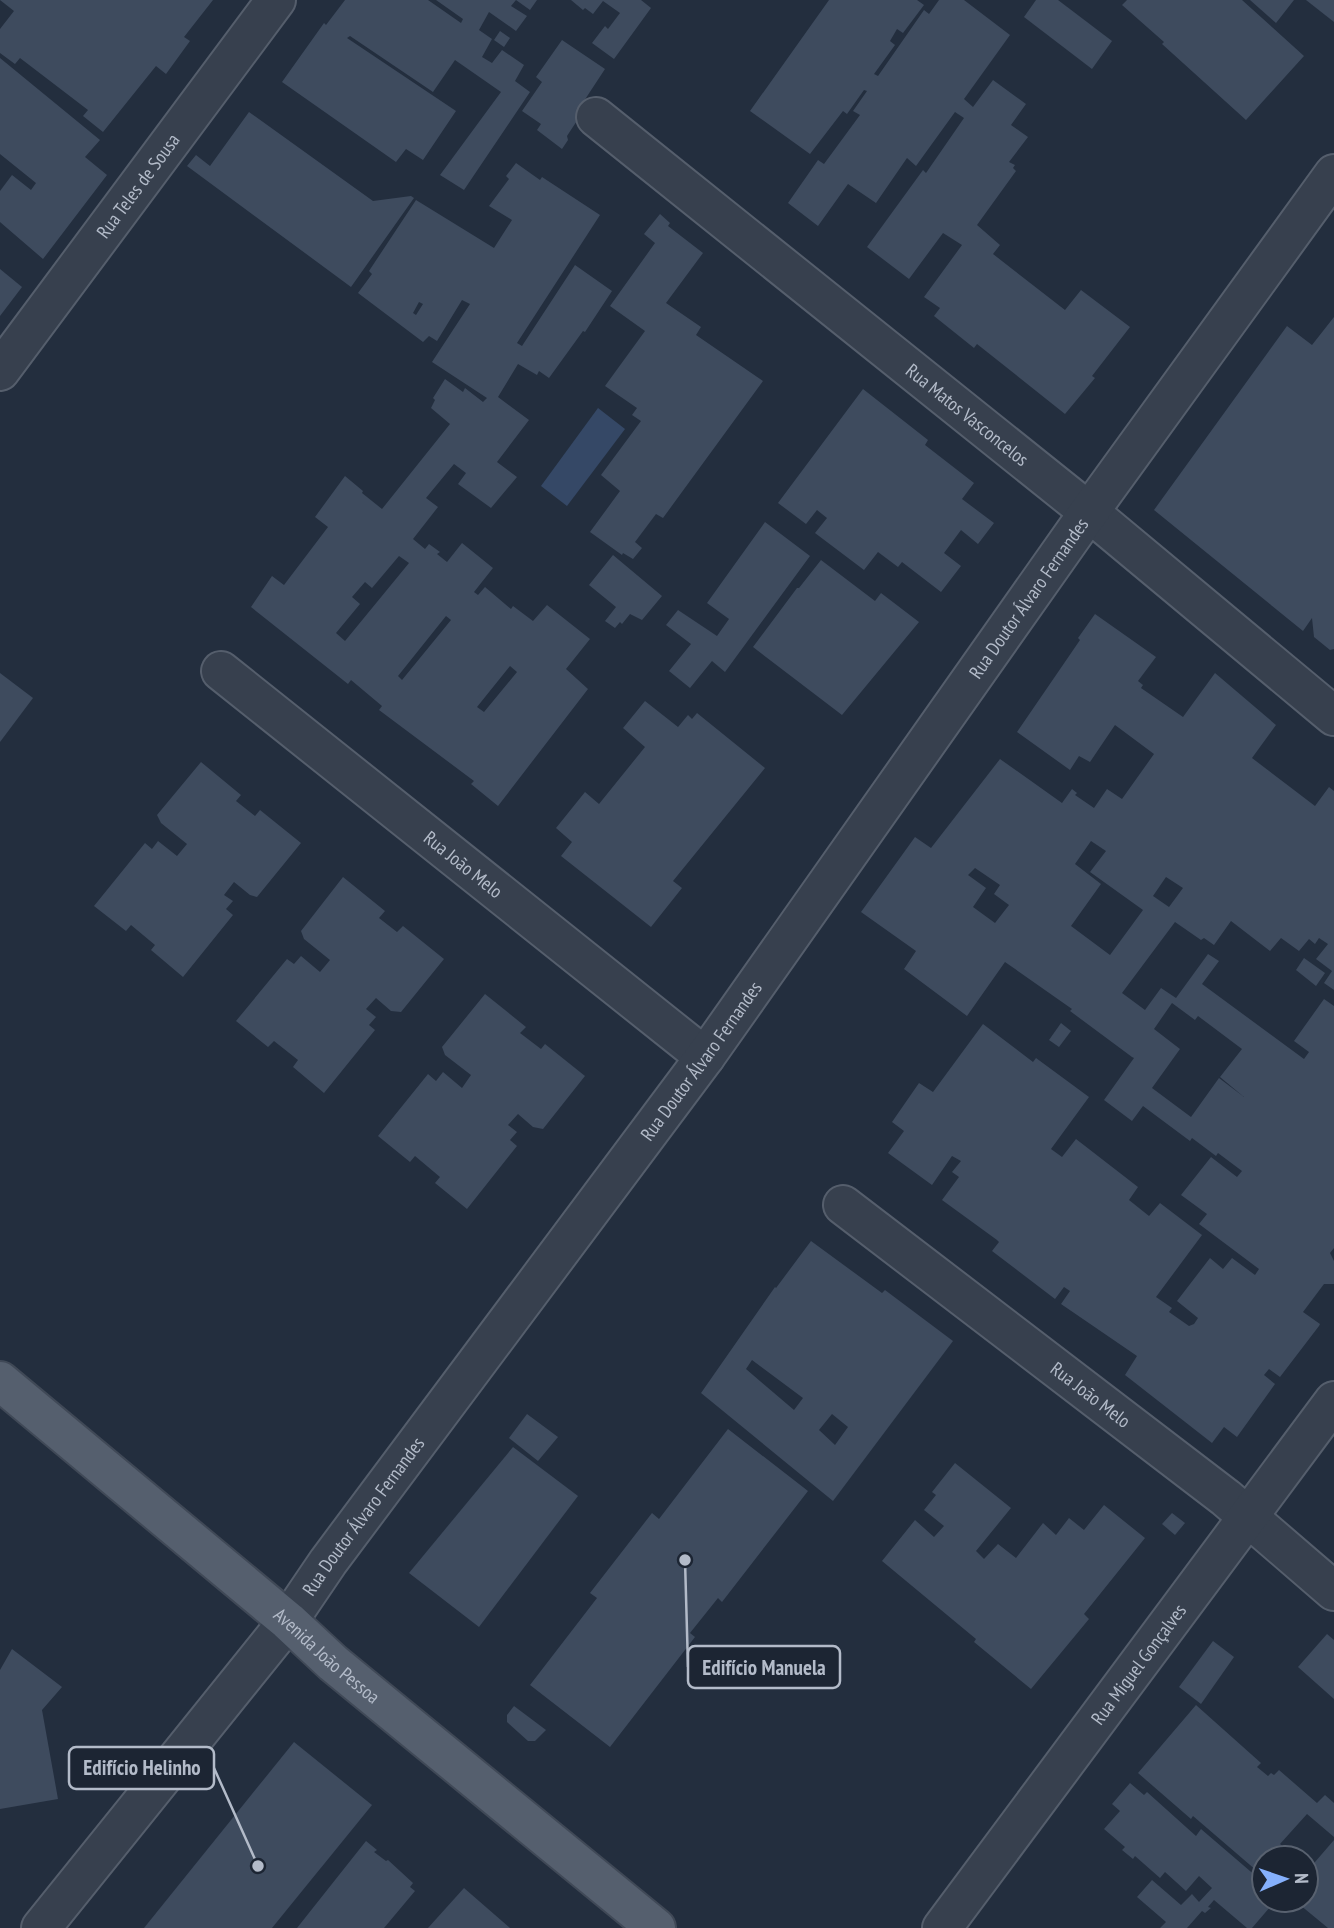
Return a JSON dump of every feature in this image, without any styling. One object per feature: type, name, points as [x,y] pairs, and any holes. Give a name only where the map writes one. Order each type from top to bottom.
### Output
[{"type":"main road","name":"Avenida João Pessoa","points":[[0,1381],[288,1621],[333,1663],[656,1928]]},
{"type":"street","name":"Rua Teles de Sousa","points":[[0,371],[276,0]]},
{"type":"street","name":"Rua Matos Vasconcelos","points":[[596,117],[1089,512],[1334,716]]},
{"type":"street","name":"Rua Doutor Álvaro Fernandes","points":[[41,1928],[288,1621],[328,1562],[705,1057],[1089,512],[1334,174]]},
{"type":"street","name":"Rua João Melo","points":[[221,671],[705,1057]]},
{"type":"street","name":"Rua João Melo","points":[[843,1205],[1248,1515],[1334,1591]]},
{"type":"street","name":"Rua Miguel Gonçalves","points":[[942,1928],[1334,1401]]},
{"type":"water","points":[[598,408],[625,429],[567,506],[541,486]]},
{"type":"building","points":[[0,0],[213,0],[184,37],[190,41],[166,74],[156,66],[103,132],[83,116],[88,110],[20,58],[15,64],[0,53],[0,29],[14,11]]},
{"type":"building","points":[[345,0],[428,0],[461,23],[463,19],[436,0],[516,0],[511,6],[527,16],[516,31],[489,12],[479,30],[492,39],[482,57],[492,63],[502,50],[524,65],[515,81],[530,92],[464,190],[440,175],[501,92],[455,60],[433,92],[350,36],[347,38],[456,111],[423,160],[406,149],[396,162],[282,82],[324,23],[326,25]]},
{"type":"building","points":[[516,0],[537,0],[530,10]]},
{"type":"building","points":[[571,0],[641,0],[651,8],[614,59],[592,43],[605,26],[608,29],[620,13],[603,1],[593,14]]},
{"type":"building","points":[[829,0],[917,0],[924,5],[903,33],[897,29],[890,41],[895,45],[874,74],[878,76],[924,10],[929,14],[939,0],[964,0],[1010,35],[964,99],[973,107],[993,80],[1026,104],[1011,125],[1028,137],[1009,162],[1015,165],[1013,168],[1016,171],[977,225],[1000,245],[993,254],[1065,310],[1081,290],[1130,327],[1092,376],[1095,378],[1065,414],[977,344],[974,348],[934,316],[940,308],[924,297],[962,245],[943,233],[909,279],[867,247],[923,170],[926,173],[964,118],[955,112],[916,166],[907,158],[876,203],[848,184],[818,226],[788,203],[818,160],[824,164],[860,115],[853,111],[867,91],[864,90],[847,114],[843,111],[810,154],[750,111]]},
{"type":"building","points":[[1036,0],[1058,0],[1112,41],[1092,69],[1024,17]]},
{"type":"building","points":[[1127,0],[1242,0],[1304,56],[1246,120],[1122,5]]},
{"type":"building","points":[[1250,0],[1294,0],[1276,23]]},
{"type":"building","points":[[1306,0],[1334,0],[1334,22]]},
{"type":"building","points":[[500,31],[510,38],[504,47],[494,40]]},
{"type":"building","points":[[562,40],[605,69],[582,104],[586,107],[567,136],[568,140],[562,149],[537,130],[541,124],[522,111],[542,82],[536,77]]},
{"type":"building","points":[[0,58],[100,140],[85,157],[107,175],[43,259],[0,222],[0,191],[12,175],[31,190],[36,183],[0,154]]},
{"type":"building","points":[[249,112],[373,201],[411,196],[414,198],[351,287],[187,166],[196,155],[210,166]]},
{"type":"building","points":[[516,163],[600,215],[517,343],[522,346],[575,265],[612,291],[585,332],[583,331],[549,378],[539,371],[537,375],[518,364],[498,397],[529,420],[497,462],[517,477],[491,508],[458,484],[466,473],[454,464],[426,498],[438,507],[413,539],[425,549],[429,544],[440,552],[437,554],[447,562],[462,543],[493,568],[474,592],[478,595],[485,587],[511,609],[513,606],[533,621],[547,605],[590,639],[566,669],[588,689],[498,806],[471,784],[474,781],[379,710],[382,706],[351,680],[348,684],[251,607],[272,576],[284,585],[328,527],[315,517],[345,476],[382,509],[450,424],[431,408],[435,400],[433,398],[445,379],[463,392],[465,388],[483,402],[487,398],[432,362],[470,304],[462,300],[437,341],[429,336],[423,342],[358,293],[372,274],[369,271],[416,200],[494,248],[512,220],[489,206],[509,179],[506,176]],"holes":[[[419,302],[423,304],[416,315],[413,313]],[[399,556],[409,563],[345,641],[336,633],[360,604],[352,597],[365,582],[372,588]],[[446,616],[451,620],[402,680],[398,676]],[[510,666],[517,672],[484,712],[477,707]]]},
{"type":"building","points":[[660,214],[670,223],[668,226],[703,253],[666,303],[701,327],[696,335],[763,381],[663,518],[656,514],[635,542],[642,548],[633,559],[623,553],[622,555],[590,532],[620,491],[601,475],[641,421],[632,415],[637,408],[605,386],[645,331],[610,306],[655,243],[644,234]]},
{"type":"building","points":[[0,269],[22,287],[0,316]]},
{"type":"building","points":[[1334,317],[1334,649],[1330,650],[1314,637],[1312,618],[1303,631],[1154,510],[1287,326],[1312,345]]},
{"type":"building","points":[[863,389],[928,440],[925,445],[974,483],[962,499],[994,523],[978,544],[961,530],[944,553],[961,566],[941,592],[902,562],[898,567],[878,552],[864,570],[815,533],[827,518],[817,510],[806,524],[778,503]]},
{"type":"building","points":[[765,522],[810,556],[725,672],[712,661],[690,688],[669,671],[691,644],[666,625],[678,610],[717,636],[729,619],[707,603]]},
{"type":"building","points":[[613,555],[662,596],[642,620],[630,614],[615,628],[605,621],[616,607],[589,585]]},
{"type":"building","points":[[821,560],[875,601],[881,593],[919,622],[842,715],[753,647]]},
{"type":"building","points":[[1095,614],[1156,657],[1138,681],[1143,685],[1141,688],[1183,717],[1215,673],[1276,725],[1252,758],[1315,806],[1329,787],[1334,791],[1334,990],[1324,983],[1332,971],[1316,959],[1328,944],[1319,938],[1315,944],[1309,939],[1299,951],[1281,938],[1270,951],[1231,921],[1214,945],[1204,938],[1201,940],[1175,922],[1122,993],[1145,1010],[1161,988],[1176,998],[1208,954],[1219,961],[1202,984],[1304,1059],[1309,1052],[1294,1041],[1324,999],[1334,1006],[1334,1248],[1330,1253],[1334,1261],[1334,1284],[1324,1284],[1303,1312],[1320,1324],[1319,1326],[1280,1377],[1269,1369],[1264,1375],[1275,1384],[1237,1437],[1224,1427],[1212,1443],[1125,1375],[1137,1356],[1061,1304],[1070,1291],[1064,1287],[1055,1299],[992,1251],[999,1242],[997,1240],[942,1200],[959,1177],[952,1172],[961,1161],[952,1156],[932,1185],[888,1153],[904,1131],[892,1122],[919,1083],[933,1092],[983,1024],[1033,1062],[1036,1058],[1089,1097],[1051,1149],[1062,1157],[1076,1139],[1138,1187],[1129,1200],[1149,1216],[1160,1203],[1202,1235],[1156,1297],[1172,1308],[1169,1312],[1189,1326],[1194,1324],[1198,1318],[1177,1301],[1210,1258],[1223,1269],[1232,1258],[1255,1275],[1259,1269],[1199,1224],[1207,1214],[1181,1195],[1211,1157],[1237,1177],[1242,1171],[1192,1138],[1190,1141],[1143,1106],[1132,1121],[1104,1100],[1134,1058],[1070,1011],[1072,1009],[1005,962],[967,1016],[904,969],[916,951],[861,912],[915,837],[931,848],[1000,759],[1062,803],[1072,789],[1077,793],[1075,795],[1094,808],[1107,789],[1122,799],[1154,754],[1115,725],[1090,762],[1079,756],[1070,770],[1017,732],[1080,640],[1078,638]],"holes":[[[1091,841],[1106,851],[1090,872],[1143,910],[1110,955],[1071,926],[1101,884],[1075,864]],[[975,868],[1000,885],[994,894],[1009,905],[995,923],[973,907],[986,888],[968,875]],[[1166,877],[1183,888],[1169,907],[1153,896]],[[1172,1003],[1195,1020],[1198,1016],[1242,1049],[1220,1077],[1244,1097],[1219,1078],[1191,1117],[1152,1088],[1180,1049],[1154,1029]]]},
{"type":"building","points":[[0,673],[33,698],[0,742]]},
{"type":"building","points":[[645,701],[678,727],[688,715],[692,719],[697,713],[765,768],[673,881],[682,888],[651,927],[561,856],[572,842],[556,828],[585,792],[599,804],[645,747],[623,728]]},
{"type":"building","points":[[201,762],[241,795],[236,801],[255,816],[260,810],[301,843],[257,897],[250,895],[234,882],[224,895],[233,901],[226,909],[233,915],[183,977],[151,950],[155,945],[131,925],[126,931],[94,906],[145,843],[152,849],[158,841],[177,856],[187,844],[161,823],[157,815]]},
{"type":"building","points":[[343,877],[385,911],[379,918],[397,932],[403,926],[444,959],[401,1012],[391,1011],[376,998],[366,1009],[376,1017],[369,1025],[375,1030],[324,1093],[293,1067],[298,1060],[274,1041],[268,1047],[236,1021],[287,959],[294,964],[301,956],[320,972],[330,960],[304,939],[301,931]]},
{"type":"building","points":[[1304,958],[1325,973],[1316,986],[1296,970]]},
{"type":"building","points":[[485,994],[526,1027],[520,1033],[541,1049],[545,1044],[585,1076],[543,1129],[533,1127],[518,1114],[508,1125],[517,1132],[510,1140],[517,1146],[467,1209],[435,1183],[440,1177],[415,1156],[410,1162],[378,1136],[428,1074],[436,1081],[443,1072],[462,1088],[471,1075],[445,1055],[442,1047]]},
{"type":"building","points":[[1061,1023],[1071,1031],[1059,1047],[1049,1040]]},
{"type":"building","points":[[811,1241],[882,1293],[885,1290],[953,1341],[833,1501],[701,1393]],"holes":[[[752,1360],[803,1398],[794,1410],[746,1369]],[[832,1414],[848,1427],[835,1445],[819,1430]]]},
{"type":"building","points":[[527,1414],[558,1437],[538,1461],[509,1438]]},
{"type":"building","points":[[728,1429],[808,1491],[722,1602],[718,1598],[690,1633],[695,1637],[610,1747],[530,1685],[597,1598],[590,1593],[652,1513],[659,1519]]},
{"type":"building","points":[[513,1447],[578,1496],[479,1627],[409,1573]]},
{"type":"building","points":[[955,1463],[1011,1508],[976,1551],[984,1559],[998,1544],[1016,1558],[1043,1523],[1056,1535],[1069,1518],[1084,1530],[1104,1505],[1145,1538],[1084,1614],[1089,1619],[1031,1689],[882,1561],[915,1520],[934,1537],[944,1526],[924,1510],[936,1495],[932,1492]]},
{"type":"building","points":[[1172,1513],[1185,1523],[1175,1535],[1162,1524]]},
{"type":"building","points":[[1327,1634],[1334,1640],[1334,1699],[1298,1667]]},
{"type":"building","points":[[1213,1641],[1234,1657],[1201,1704],[1179,1687]]},
{"type":"building","points":[[12,1649],[62,1687],[42,1710],[58,1799],[0,1809],[0,1670]]},
{"type":"building","points":[[1196,1705],[1261,1763],[1257,1767],[1268,1776],[1279,1770],[1317,1803],[1325,1795],[1334,1803],[1334,1837],[1307,1814],[1280,1844],[1250,1844],[1250,1865],[1138,1773]]},
{"type":"building","points":[[514,1706],[546,1730],[535,1741],[528,1741],[507,1722],[507,1715]]},
{"type":"building","points":[[294,1742],[372,1805],[272,1928],[144,1928]]},
{"type":"building","points":[[1130,1783],[1144,1795],[1147,1792],[1196,1836],[1201,1829],[1250,1871],[1250,1914],[1264,1914],[1252,1928],[1247,1928],[1214,1900],[1208,1907],[1211,1908],[1205,1913],[1202,1911],[1187,1928],[1160,1928],[1166,1922],[1137,1897],[1152,1880],[1181,1905],[1192,1894],[1199,1902],[1212,1888],[1199,1876],[1186,1891],[1165,1872],[1160,1878],[1135,1856],[1133,1859],[1122,1850],[1125,1847],[1104,1829],[1120,1811],[1112,1804]]},
{"type":"building","points":[[1334,1840],[1334,1928],[1328,1928],[1311,1914],[1320,1914],[1320,1856]]},
{"type":"building","points":[[366,1841],[377,1850],[374,1852],[388,1860],[413,1883],[410,1887],[415,1891],[384,1928],[297,1928]]},
{"type":"building","points":[[464,1888],[510,1928],[428,1928]]},
{"type":"place","name":"Edifício Manuela","points":[[685,1560]]},
{"type":"place","name":"Edifício Helinho","points":[[258,1866]]}]
